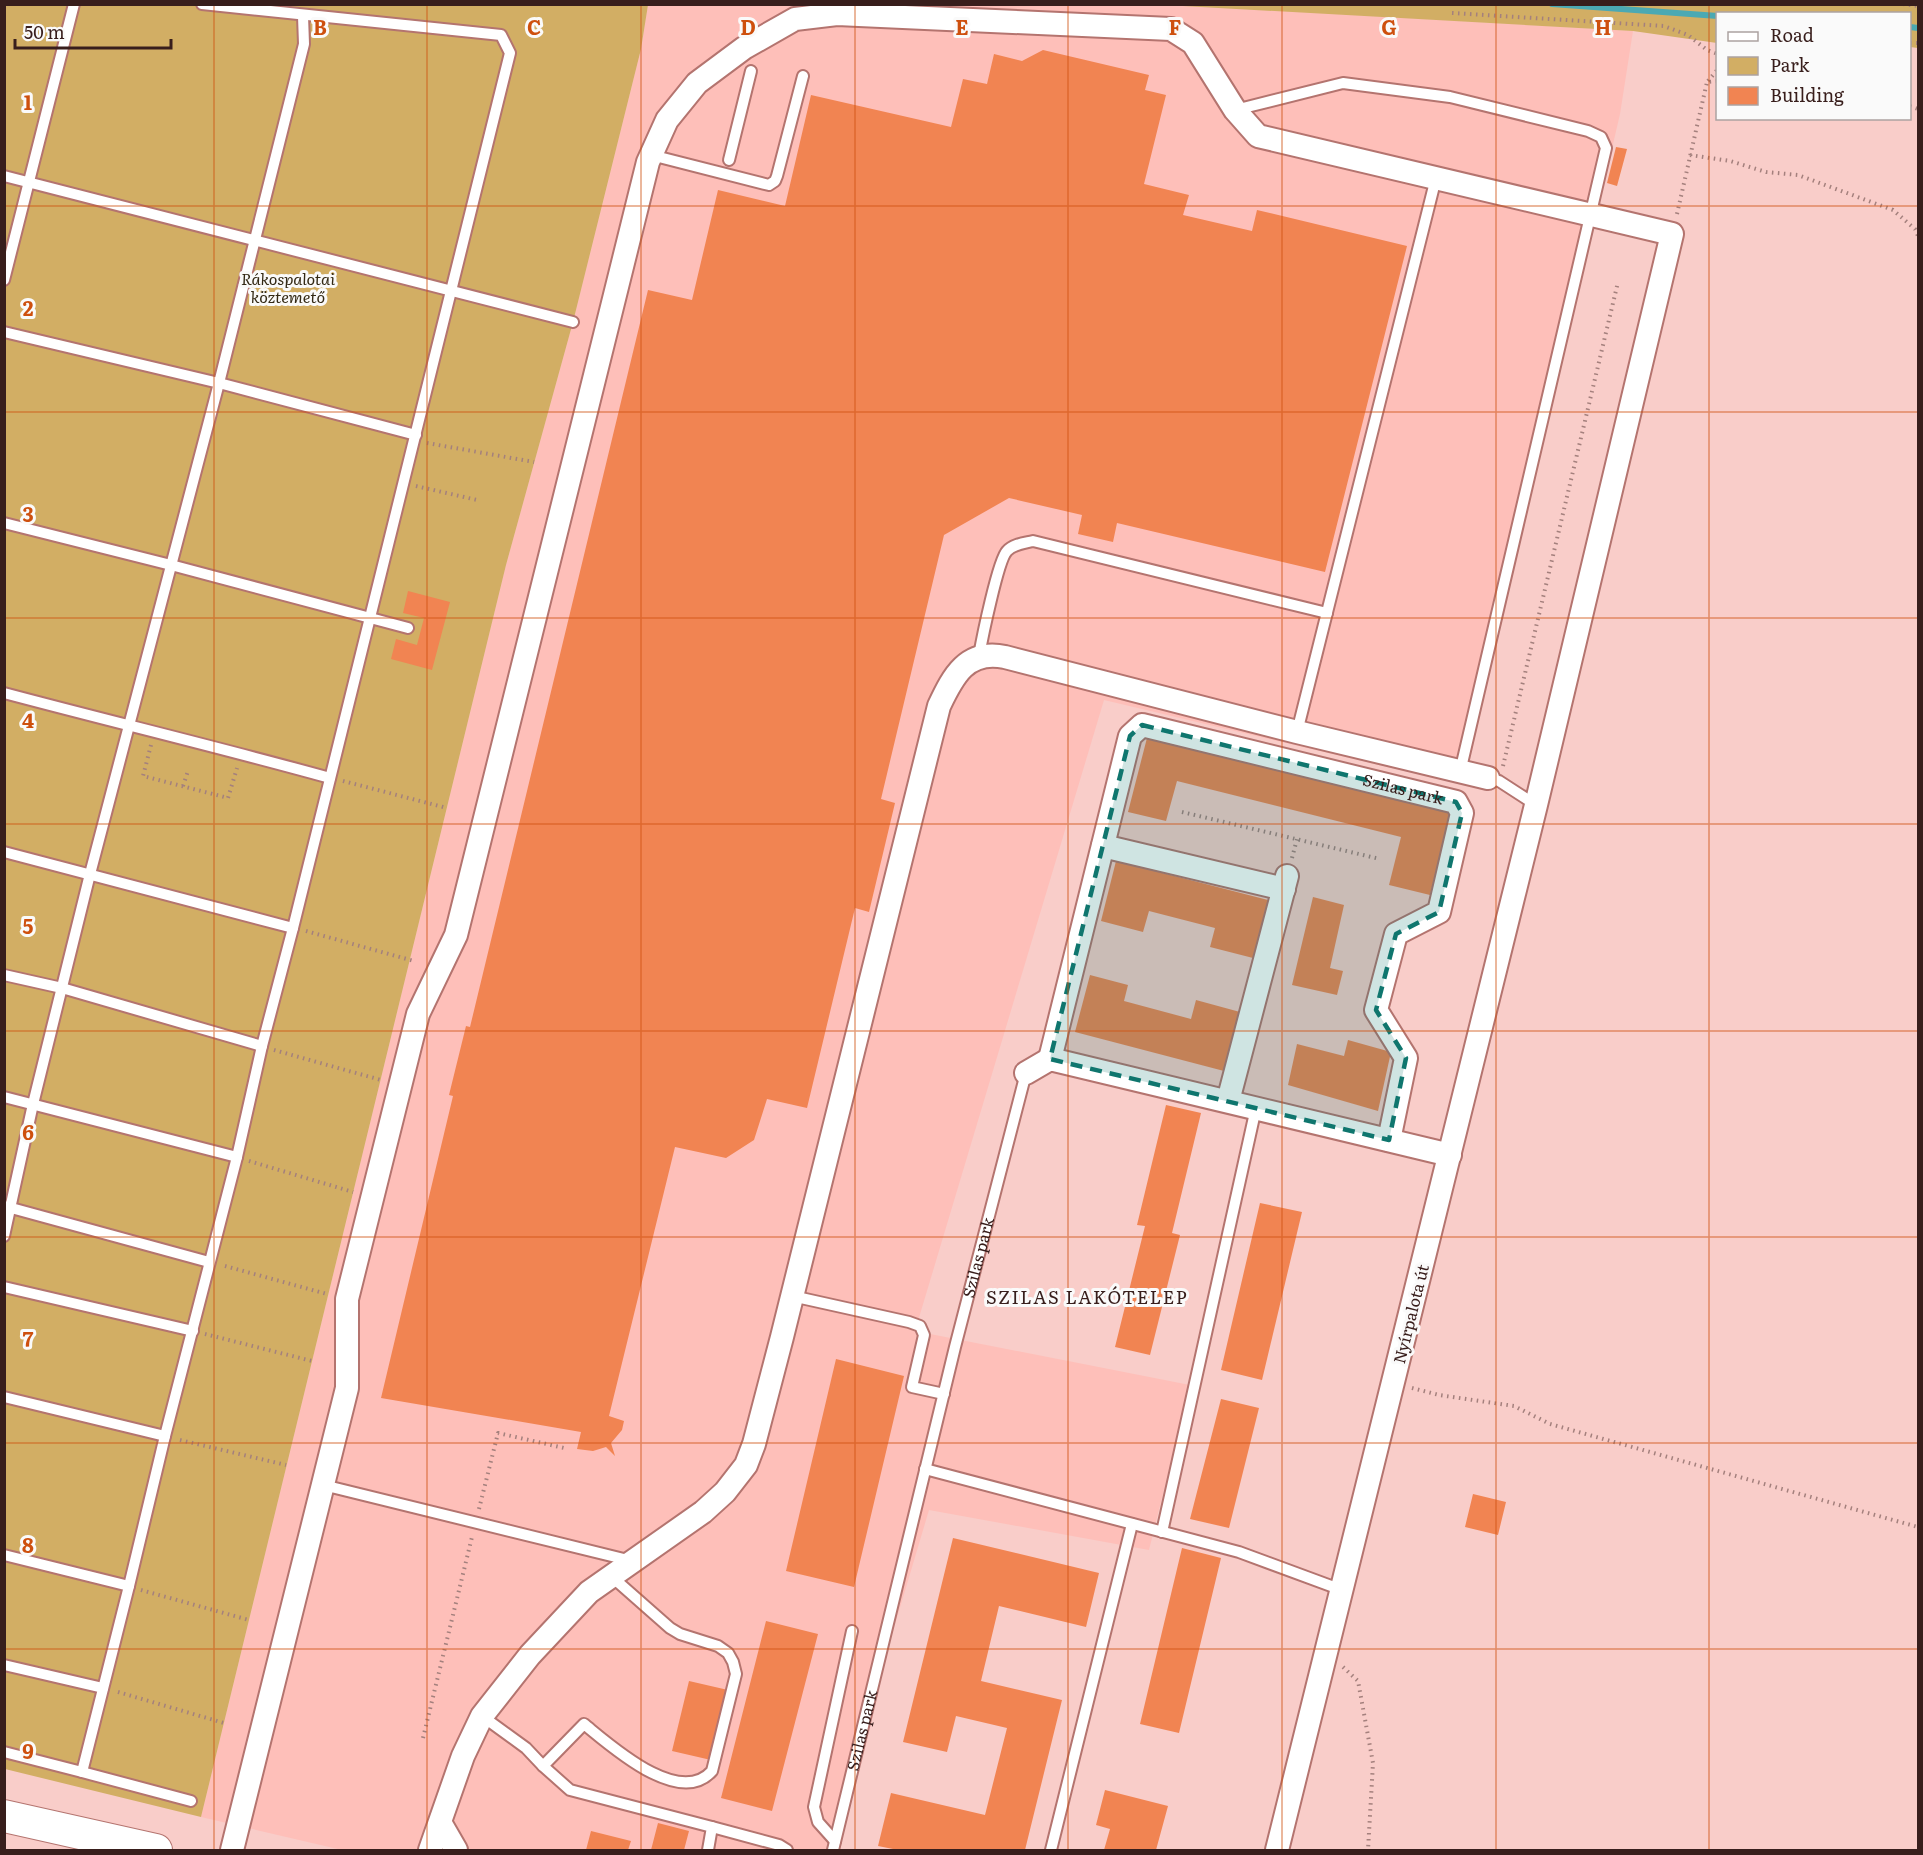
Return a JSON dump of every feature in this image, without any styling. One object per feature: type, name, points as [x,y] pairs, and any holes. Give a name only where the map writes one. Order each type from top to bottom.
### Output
[{"type":"main road","points":[[4,1816],[156,1851]]},
{"type":"street","points":[[232,1851],[347,1388],[347,1299],[418,1014],[456,935],[648,162],[667,120],[697,83],[744,48],[795,19],[837,14],[1171,28],[1193,43],[1235,110],[1258,136],[1672,234]]},
{"type":"street","name":"Nyírpalota út","points":[[1277,1851],[1536,805],[1672,234]]},
{"type":"street","points":[[430,1851],[463,1756],[482,1716],[530,1654],[589,1592],[704,1512],[725,1492],[746,1465],[754,1444],[792,1296],[939,706],[949,684],[964,666],[979,656],[1005,657],[1297,732],[1493,779]]},
{"type":"street","name":"Szilas park","points":[[1026,1073],[1050,1059],[1130,736],[1142,725],[1456,802],[1462,813],[1439,912],[1396,934],[1376,1010],[1406,1058],[1389,1140]]},
{"type":"street","points":[[1103,846],[1286,882],[1228,1101]]},
{"type":"street","points":[[1050,1059],[1450,1155]]},
{"type":"street","points":[[441,1824],[456,1851]]},
{"type":"street","name":"Nyírpalota út","points":[[1285,1824],[1286,1851]]},
{"type":"lane","points":[[4,280],[74,4]]},
{"type":"lane","points":[[82,1772],[237,1157],[262,1046],[510,53],[501,34],[303,16],[202,4]]},
{"type":"lane","points":[[4,1236],[8,1207],[90,874],[219,383],[304,44],[303,16]]},
{"type":"lane","points":[[729,160],[751,71]]},
{"type":"lane","points":[[651,155],[769,185],[775,181],[777,176],[803,76]]},
{"type":"lane","points":[[1235,110],[1343,83],[1450,97],[1588,131],[1601,137],[1606,148],[1460,771]]},
{"type":"lane","points":[[4,176],[573,322]]},
{"type":"lane","points":[[1297,732],[1436,177]]},
{"type":"lane","points":[[4,332],[219,383],[415,438]]},
{"type":"lane","points":[[4,523],[408,628]]},
{"type":"lane","points":[[979,656],[998,575],[1006,552],[1015,546],[1033,541],[1327,614]]},
{"type":"lane","points":[[4,693],[330,778]]},
{"type":"lane","points":[[1493,779],[1536,805]]},
{"type":"lane","points":[[4,852],[293,928]]},
{"type":"lane","points":[[4,975],[62,988],[262,1046]]},
{"type":"lane","name":"Szilas park","points":[[834,1846],[925,1469],[1026,1073]]},
{"type":"lane","points":[[4,1097],[237,1157]]},
{"type":"lane","points":[[1162,1532],[1256,1108]]},
{"type":"lane","points":[[8,1207],[209,1262]]},
{"type":"lane","points":[[4,1287],[192,1331]]},
{"type":"lane","points":[[792,1296],[920,1326],[924,1335],[912,1387],[944,1394]]},
{"type":"lane","points":[[4,1397],[165,1436]]},
{"type":"lane","points":[[925,1469],[1239,1552],[1342,1590]]},
{"type":"lane","points":[[323,1485],[633,1562]]},
{"type":"lane","points":[[1051,1851],[1132,1524]]},
{"type":"lane","points":[[4,1555],[129,1586]]},
{"type":"lane","points":[[543,1766],[584,1724],[653,1775],[684,1782],[707,1777],[712,1771],[736,1674],[728,1653],[718,1646],[680,1634],[651,1613],[611,1576]]},
{"type":"lane","points":[[834,1846],[818,1822],[814,1807],[852,1631]]},
{"type":"lane","points":[[4,1665],[103,1688]]},
{"type":"lane","points":[[482,1716],[526,1748],[570,1790],[780,1845],[787,1851]]},
{"type":"lane","points":[[4,1752],[191,1801]]},
{"type":"lane","points":[[708,1851],[712,1827]]},
{"type":"path","points":[[1903,4],[1918,6]]},
{"type":"path","points":[[1452,14],[1664,26],[1688,35],[1707,50],[1716,53]]},
{"type":"path","points":[[1672,234],[1707,82],[1716,71]]},
{"type":"path","points":[[1707,82],[1716,81]]},
{"type":"path","points":[[1690,155],[1730,161],[1766,172],[1798,175],[1893,210],[1915,229],[1918,236]]},
{"type":"path","points":[[1493,779],[1618,282]]},
{"type":"path","points":[[415,438],[534,462]]},
{"type":"path","points":[[404,483],[477,500]]},
{"type":"path","points":[[154,732],[143,776],[228,798],[241,753]]},
{"type":"path","points":[[183,786],[188,771]]},
{"type":"path","points":[[330,778],[447,808]]},
{"type":"path","points":[[1182,812],[1380,859]]},
{"type":"path","points":[[293,928],[414,961]]},
{"type":"path","points":[[262,1046],[381,1080]]},
{"type":"path","points":[[237,1157],[353,1192]]},
{"type":"path","points":[[209,1262],[328,1294]]},
{"type":"path","points":[[192,1331],[312,1361]]},
{"type":"path","points":[[1394,1382],[1439,1395],[1514,1406],[1550,1424],[1918,1527]]},
{"type":"path","points":[[423,1738],[498,1433],[564,1449]]},
{"type":"path","points":[[165,1436],[286,1465]]},
{"type":"path","points":[[129,1586],[249,1620]]},
{"type":"path","points":[[1327,1653],[1358,1682],[1373,1763],[1368,1851]]},
{"type":"path","points":[[103,1688],[224,1723]]},
{"type":"highlighted area","points":[[1142,725],[1456,802],[1462,813],[1439,912],[1396,934],[1376,1010],[1406,1058],[1389,1140],[1050,1059],[1130,736]]},
{"type":"shaded area","points":[[1165,4],[1633,31],[1620,114],[1464,785],[1104,700],[915,1331],[1190,1385],[1149,1550],[929,1510],[828,1850],[342,1850],[201,1817],[506,565],[573,322],[641,49],[648,5]]},
{"type":"green space","name":"Rákospalotai köztemető","points":[[5,5],[648,5],[641,49],[573,322],[506,565],[201,1817],[5,1769]]},
{"type":"green space","points":[[1165,5],[1918,5],[1918,48],[1911,47],[1911,12],[1716,12],[1716,43],[1633,31]]},
{"type":"building","points":[[1043,50],[1149,75],[1145,90],[1166,95],[1144,184],[1189,195],[1183,215],[1252,231],[1257,210],[1407,246],[1325,572],[1117,523],[1113,542],[1078,534],[1082,515],[1009,498],[944,535],[881,799],[895,803],[869,912],[855,908],[807,1108],[767,1099],[754,1140],[726,1158],[675,1147],[609,1416],[624,1421],[622,1430],[611,1443],[615,1456],[606,1447],[593,1451],[577,1449],[581,1432],[381,1398],[453,1096],[449,1095],[466,1026],[470,1027],[648,290],[692,300],[718,190],[785,206],[811,95],[951,127],[963,79],[987,84],[994,54],[1022,61]]},
{"type":"building","points":[[1616,147],[1627,149],[1617,186],[1607,183]]},
{"type":"building","points":[[408,591],[450,602],[432,670],[391,659],[396,639],[417,645],[424,618],[403,613]]},
{"type":"building","points":[[1148,734],[1451,810],[1430,895],[1389,885],[1401,837],[1177,781],[1166,821],[1128,812]]},
{"type":"building","points":[[1116,861],[1268,900],[1253,958],[1210,947],[1215,928],[1149,911],[1143,932],[1101,921]]},
{"type":"building","points":[[1313,897],[1344,905],[1330,968],[1343,971],[1337,995],[1292,985]]},
{"type":"building","points":[[1090,975],[1128,985],[1124,1001],[1191,1019],[1196,1000],[1240,1012],[1224,1071],[1075,1032]]},
{"type":"building","points":[[1348,1040],[1391,1052],[1378,1111],[1288,1085],[1297,1044],[1344,1056]]},
{"type":"building","points":[[1166,1105],[1201,1113],[1172,1233],[1180,1235],[1150,1355],[1115,1347],[1145,1226],[1137,1225]]},
{"type":"building","points":[[1260,1203],[1302,1212],[1262,1380],[1221,1370]]},
{"type":"building","points":[[836,1359],[904,1376],[854,1587],[786,1571]]},
{"type":"building","points":[[1221,1399],[1259,1408],[1229,1528],[1190,1519]]},
{"type":"building","points":[[1473,1494],[1506,1502],[1498,1535],[1465,1527]]},
{"type":"building","points":[[953,1538],[1099,1573],[1086,1627],[999,1606],[981,1681],[1062,1700],[1025,1850],[898,1850],[878,1846],[891,1793],[985,1815],[1007,1728],[956,1716],[947,1752],[903,1742]]},
{"type":"building","points":[[1182,1548],[1221,1558],[1179,1733],[1140,1724]]},
{"type":"building","points":[[766,1621],[818,1634],[772,1811],[721,1798]]},
{"type":"building","points":[[689,1681],[728,1690],[711,1760],[672,1751]]},
{"type":"building","points":[[1105,1790],[1168,1806],[1156,1850],[1104,1850],[1110,1829],[1096,1825]]},
{"type":"building","points":[[658,1823],[689,1831],[684,1850],[651,1850]]},
{"type":"building","points":[[591,1831],[631,1841],[628,1850],[586,1850]]},
{"type":"waterway","points":[[1552,4],[1716,16]]},
{"type":"waterway","points":[[1911,27],[1918,28]]},
{"type":"district","name":"SZILAS LAKÓTELEP","points":[[1087,1298]]}]
